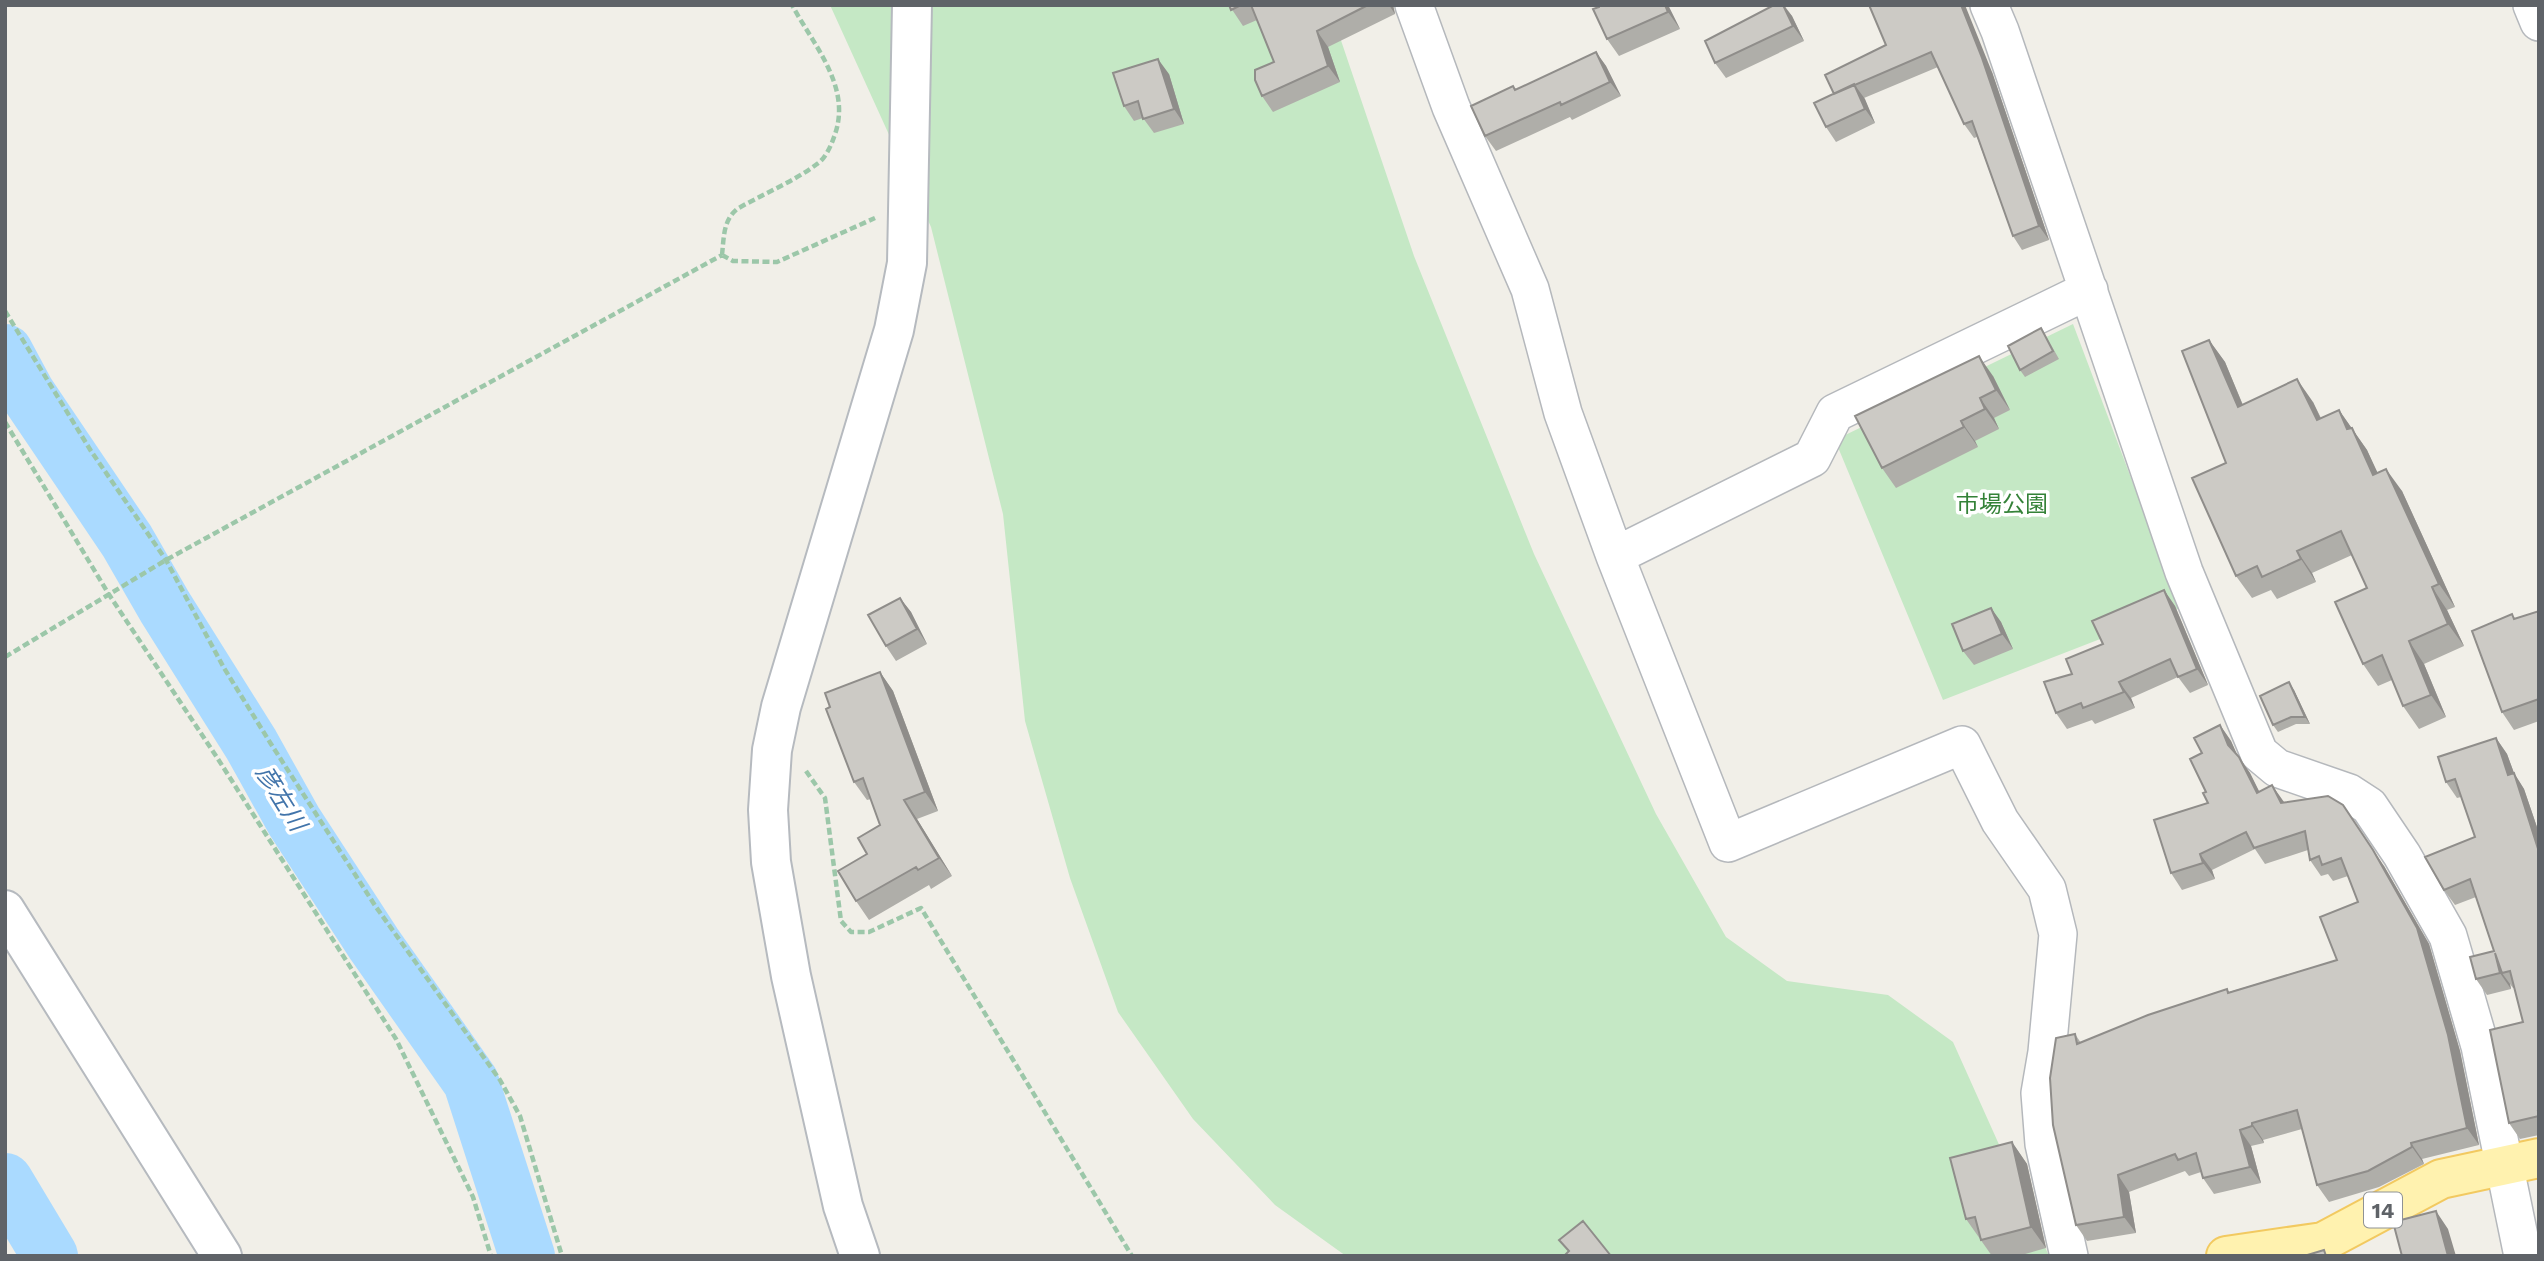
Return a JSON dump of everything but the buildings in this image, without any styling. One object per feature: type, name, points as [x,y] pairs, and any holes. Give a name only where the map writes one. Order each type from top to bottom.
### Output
[{"type":"main road","name":"14","points":[[2226,1256],[2323,1242],[2441,1179],[2522,1162]]},
{"type":"street","points":[[860,1256],[844,1206],[790,976],[771,862],[768,810],[772,750],[781,707],[800,636],[894,330],[907,263],[912,5]]},
{"type":"street","points":[[1414,5],[1451,107],[1530,289],[1563,413],[1615,556],[1728,843],[1962,745],[2000,821],[2047,889],[2058,934],[2047,1052],[2040,1093],[2044,1144],[2068,1256]]},
{"type":"street","points":[[1989,5],[2184,572],[2259,753],[2277,768],[2349,793],[2369,806],[2402,855],[2448,936],[2480,1046],[2522,1162],[2523,1256]]},
{"type":"street","points":[[2532,5],[2539,22]]},
{"type":"street","points":[[1615,556],[1812,458],[1835,413],[2089,290]]},
{"type":"street","points":[[5,910],[222,1256]]},
{"type":"path","points":[[722,255],[724,231],[729,216],[820,163],[839,125],[839,101],[835,80],[792,5]]},
{"type":"path","points":[[722,255],[733,261],[777,262],[909,204]]},
{"type":"path","points":[[5,657],[166,560],[722,255]]},
{"type":"path","points":[[5,311],[91,451],[166,560],[224,668],[271,744],[376,907],[500,1080],[520,1116],[562,1256]]},
{"type":"path","points":[[5,422],[108,593],[218,759],[396,1039],[473,1197],[491,1256]]},
{"type":"path","points":[[772,750],[805,770],[825,798],[841,921],[851,932],[869,932],[921,908],[1132,1256]]},
{"type":"green space","points":[[830,5],[1329,5],[1414,256],[1534,554],[1656,814],[1726,937],[1787,981],[1888,995],[1953,1042],[2049,1256],[1346,1256],[1275,1205],[1193,1119],[1118,1012],[1070,878],[1025,721],[1003,514],[931,227]]},
{"type":"green space","name":"市場公園","points":[[2073,324],[2180,608],[1943,700],[1835,440]]},
{"type":"waterway","name":"彦左川","points":[[5,352],[27,393],[127,541],[251,744],[294,821],[374,944],[471,1082],[527,1256]]},
{"type":"waterway","points":[[5,1181],[50,1256]]}]
